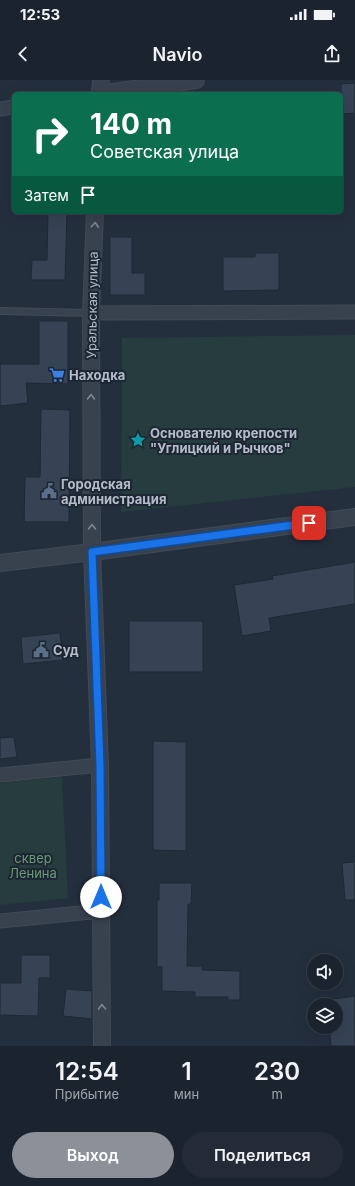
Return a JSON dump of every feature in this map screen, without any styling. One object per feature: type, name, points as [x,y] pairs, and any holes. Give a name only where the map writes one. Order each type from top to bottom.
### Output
[{"type":"street","points":[[100,92],[101,80]]},
{"type":"street","points":[[114,92],[196,80]]},
{"type":"street","points":[[0,109],[12,107]]},
{"type":"street","name":"Уральская улица","points":[[95,214],[91,313],[92,552],[100,765],[102,1046]]},
{"type":"street","points":[[91,313],[355,312]]},
{"type":"street","points":[[0,563],[355,517]]},
{"type":"street","points":[[0,775],[100,765]]},
{"type":"street","points":[[0,922],[101,911]]},
{"type":"lane","points":[[0,311],[91,313]]},
{"type":"green space","points":[[355,335],[355,487],[121,512],[122,338]]},
{"type":"green space","name":"сквер Ленина","points":[[62,777],[68,898],[0,905],[0,783]]},
{"type":"building","points":[[355,83],[355,113],[343,114],[343,92],[341,92],[341,84]]},
{"type":"building","points":[[48,214],[67,214],[65,280],[31,280],[32,260],[47,260]]},
{"type":"building","points":[[110,237],[132,237],[132,273],[145,273],[145,295],[110,295]]},
{"type":"building","points":[[255,253],[279,253],[279,290],[223,291],[223,257],[255,257]]},
{"type":"building","points":[[39,321],[68,321],[68,384],[26,383],[28,403],[0,406],[0,364],[39,364]]},
{"type":"building","points":[[41,409],[70,410],[69,522],[24,522],[25,477],[40,477]]},
{"type":"building","points":[[355,562],[355,604],[269,618],[271,631],[242,636],[234,585],[273,579],[272,576]]},
{"type":"building","points":[[129,621],[203,621],[203,672],[129,672]]},
{"type":"building","points":[[60,633],[63,660],[23,664],[21,637]]},
{"type":"building","points":[[14,737],[17,757],[0,759],[0,738]]},
{"type":"building","points":[[153,741],[186,742],[186,851],[153,850]]},
{"type":"building","points":[[355,862],[355,900],[345,900],[342,863]]},
{"type":"building","points":[[159,883],[192,883],[191,904],[188,904],[187,966],[202,966],[202,970],[240,971],[240,1000],[228,1000],[228,997],[195,997],[195,992],[162,991],[162,967],[157,967],[157,900],[159,900]]},
{"type":"building","points":[[21,955],[50,955],[50,978],[39,978],[38,1016],[0,1015],[0,983],[21,983]]},
{"type":"building","points":[[66,989],[92,991],[92,1019],[63,1016]]},
{"type":"building","points":[[355,996],[355,1046],[331,1046],[330,1034],[343,1034],[343,998],[340,998]]},
{"type":"place","name":"Находка","points":[[57,375]]},
{"type":"place","name":"Основателю крепости \"Углицкий и Рычков\"","points":[[138,440]]},
{"type":"place","name":"Городская администрация","points":[[49,491]]},
{"type":"place","name":"Суд","points":[[41,650]]},
{"type":"route","points":[[101,897],[100,765],[92,552],[309,523]]}]
